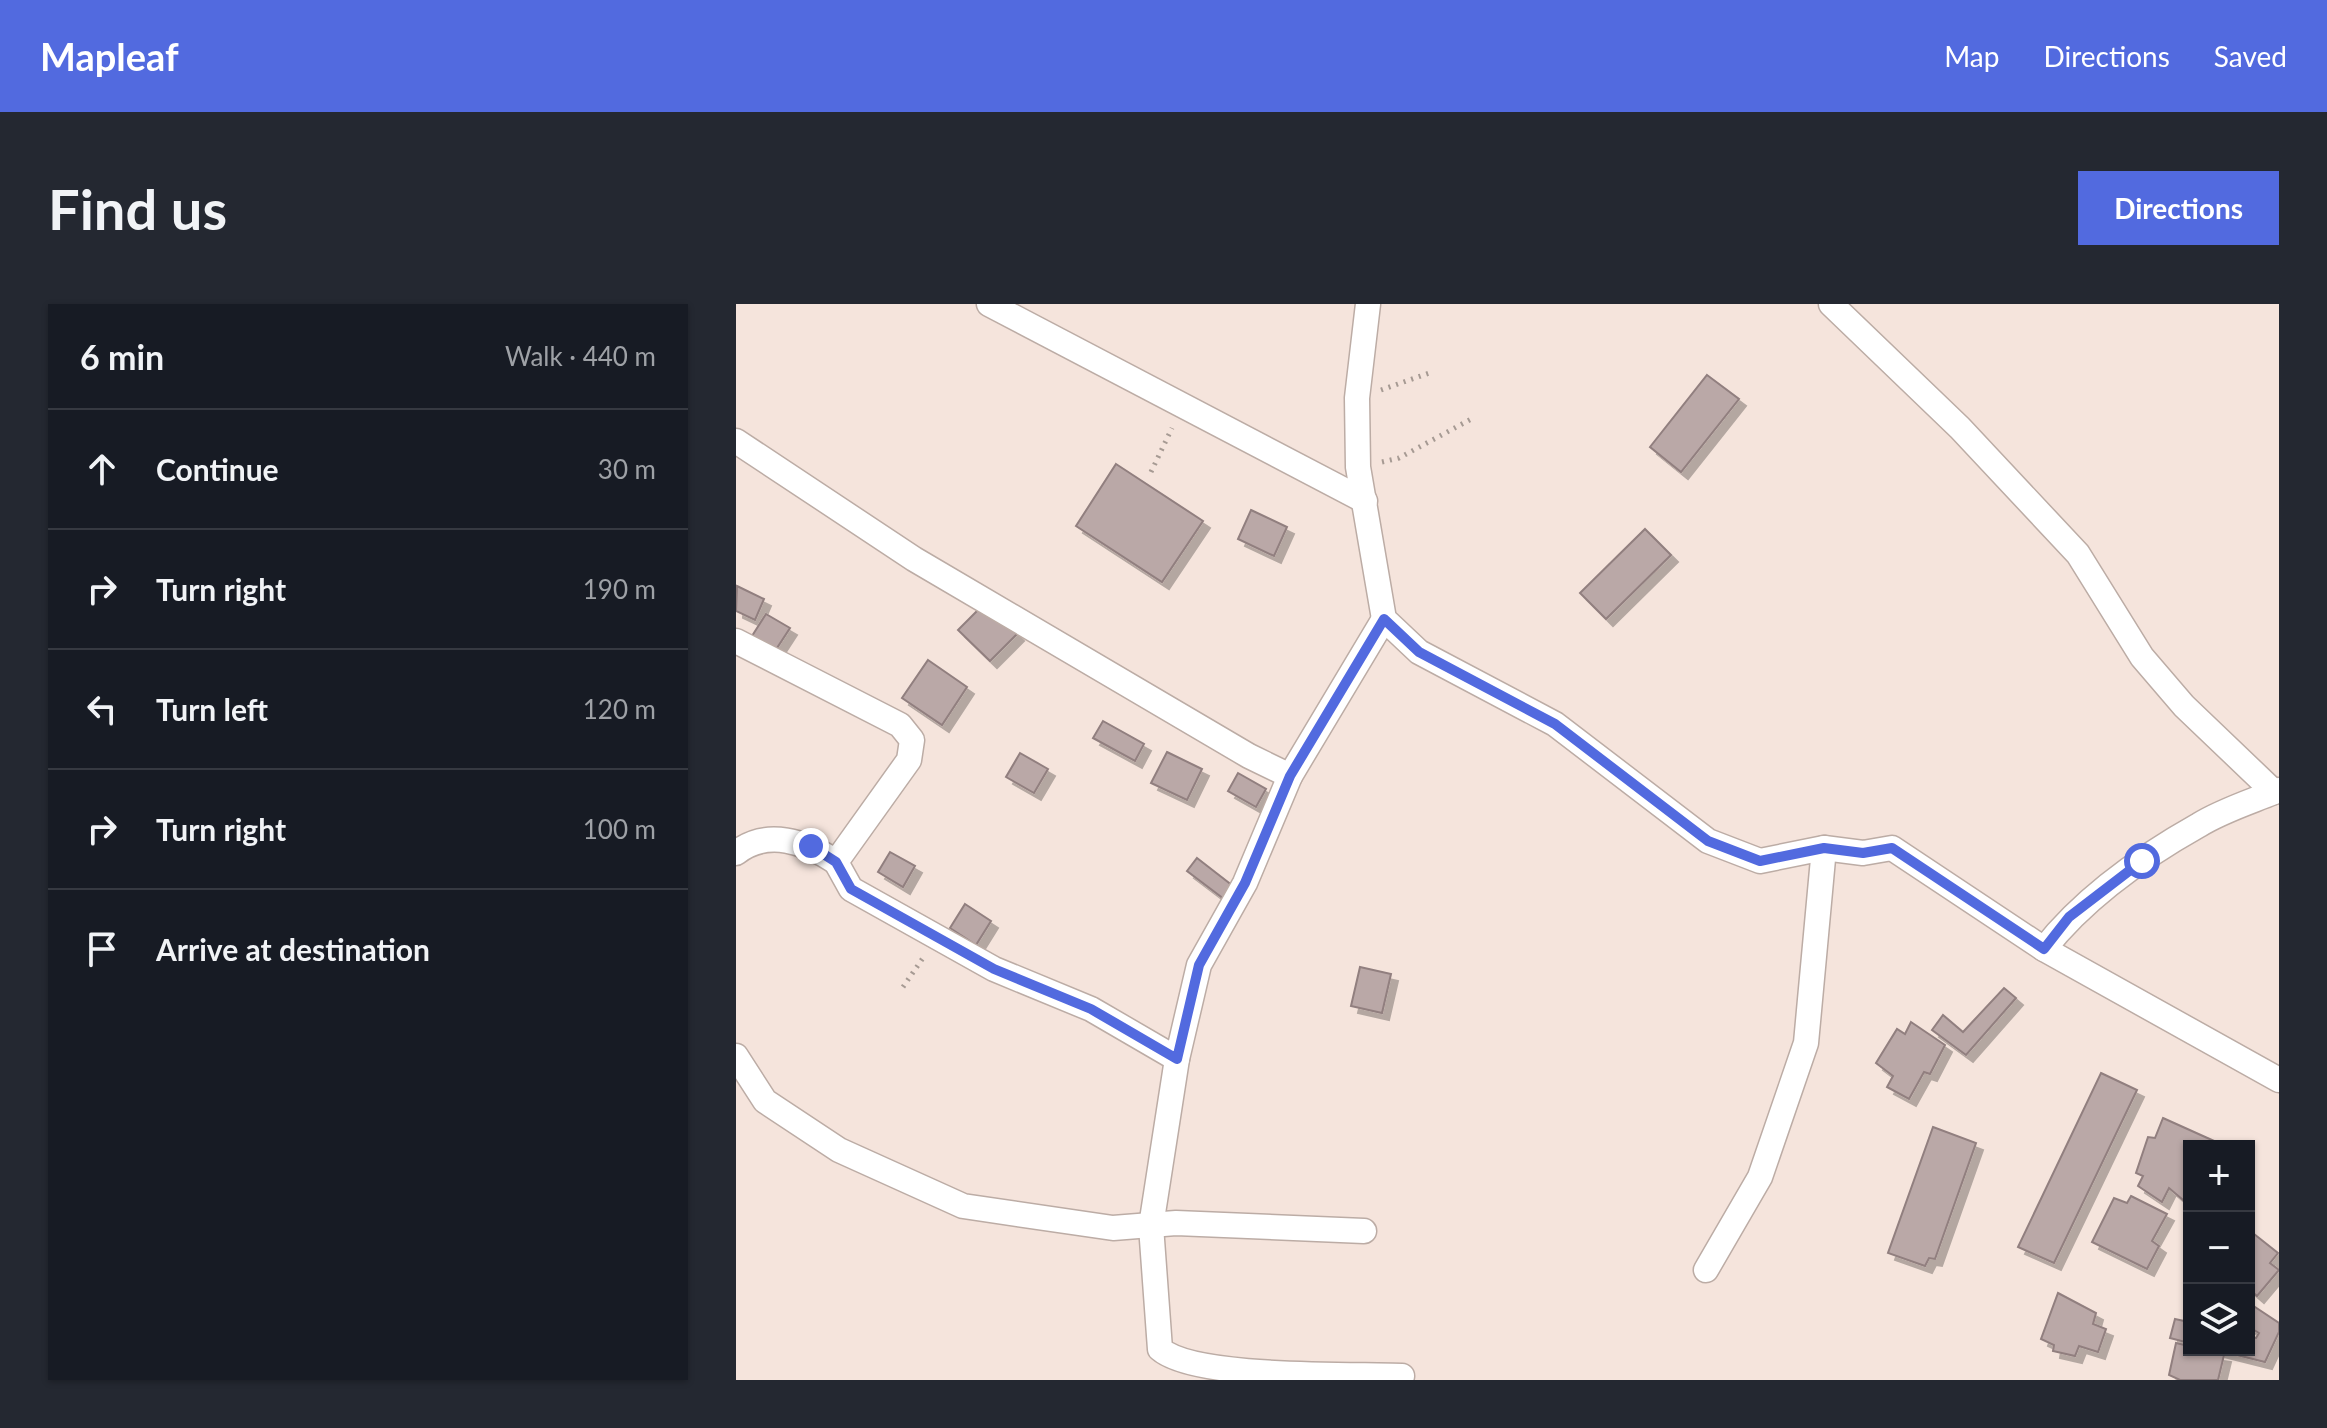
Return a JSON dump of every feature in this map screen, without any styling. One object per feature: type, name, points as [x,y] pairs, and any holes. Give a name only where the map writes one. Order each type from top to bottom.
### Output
[{"type":"street","points":[[989,304],[1365,501]]},
{"type":"street","points":[[1368,304],[1357,398],[1358,467],[1384,619],[1419,652],[1555,724],[1708,841],[1760,861],[1824,848],[1863,853],[1892,848],[2044,949],[2279,1080]]},
{"type":"street","points":[[1831,304],[1960,428],[2078,554],[2142,657],[2184,706],[2276,791],[2200,823],[2142,861],[2069,917],[2044,949]]},
{"type":"street","points":[[736,441],[914,559],[1249,756],[1290,776]]},
{"type":"street","points":[[1384,619],[1290,776],[1245,883],[1199,965],[1177,1059],[1151,1226],[1158,1339],[1160,1349],[1170,1358],[1206,1367],[1402,1376]]},
{"type":"street","points":[[736,641],[900,725],[912,740],[909,760],[836,862]]},
{"type":"street","points":[[736,853],[749,842],[780,839],[811,846],[836,862],[851,889],[994,969],[1091,1009],[1177,1059]]},
{"type":"street","points":[[1706,1270],[1760,1177],[1806,1043],[1824,848]]},
{"type":"street","points":[[736,1056],[765,1101],[839,1150],[963,1206],[1113,1228],[1176,1223],[1364,1231]]},
{"type":"path","points":[[1357,398],[1432,372]]},
{"type":"path","points":[[1151,472],[1183,405]]},
{"type":"path","points":[[1358,467],[1399,458],[1475,417]]},
{"type":"path","points":[[903,987],[937,938]]},
{"type":"building","points":[[1707,375],[1739,399],[1681,472],[1650,447]]},
{"type":"building","points":[[1116,464],[1203,521],[1162,582],[1076,526]]},
{"type":"building","points":[[1251,510],[1287,527],[1274,556],[1238,539]]},
{"type":"building","points":[[1645,529],[1671,555],[1606,619],[1580,593]]},
{"type":"building","points":[[737,586],[764,599],[755,620],[736,611]]},
{"type":"building","points":[[985,603],[1017,634],[990,661],[958,630]]},
{"type":"building","points":[[766,614],[790,628],[775,651],[752,636]]},
{"type":"building","points":[[928,660],[967,687],[942,725],[902,698]]},
{"type":"building","points":[[1103,721],[1144,744],[1135,761],[1093,738]]},
{"type":"building","points":[[1167,752],[1202,769],[1187,800],[1151,783]]},
{"type":"building","points":[[1020,753],[1048,769],[1034,793],[1006,777]]},
{"type":"building","points":[[1238,773],[1266,789],[1256,807],[1228,791]]},
{"type":"building","points":[[890,852],[915,866],[903,887],[878,872]]},
{"type":"building","points":[[1197,858],[1233,886],[1224,899],[1187,871]]},
{"type":"building","points":[[965,904],[991,921],[976,945],[950,928]]},
{"type":"building","points":[[1360,967],[1391,974],[1382,1013],[1351,1006]]},
{"type":"building","points":[[2004,988],[2016,998],[1966,1055],[1932,1030],[1943,1015],[1963,1032]]},
{"type":"building","points":[[1911,1022],[1945,1045],[1930,1074],[1924,1072],[1909,1099],[1887,1087],[1893,1076],[1876,1063],[1897,1029],[1905,1034]]},
{"type":"building","points":[[2101,1073],[2137,1090],[2054,1263],[2018,1247]]},
{"type":"building","points":[[2163,1118],[2212,1140],[2183,1140],[2183,1200],[2169,1188],[2162,1202],[2138,1186],[2143,1176],[2136,1173],[2148,1137],[2155,1138]]},
{"type":"building","points":[[1933,1127],[1976,1143],[1935,1259],[1929,1258],[1925,1266],[1888,1253]]},
{"type":"building","points":[[2131,1196],[2167,1214],[2152,1241],[2159,1246],[2147,1269],[2092,1242],[2114,1198],[2127,1203]]},
{"type":"building","points":[[2255,1235],[2278,1253],[2270,1263],[2279,1270],[2257,1296]]},
{"type":"building","points":[[2058,1293],[2096,1313],[2093,1324],[2106,1329],[2098,1352],[2079,1346],[2075,1356],[2053,1351],[2054,1345],[2041,1339]]},
{"type":"building","points":[[2255,1307],[2279,1323],[2279,1332],[2265,1362],[2241,1356],[2255,1356],[2255,1338],[2259,1333],[2255,1331]]},
{"type":"building","points":[[2175,1319],[2183,1321],[2183,1341],[2170,1338]]},
{"type":"building","points":[[2176,1343],[2183,1345],[2183,1356],[2224,1356],[2218,1380],[2180,1380],[2169,1375]]},
{"type":"route","points":[[811,846],[836,862],[851,889],[994,969],[1091,1009],[1177,1059],[1199,965],[1245,883],[1290,776],[1384,619],[1419,652],[1555,724],[1708,841],[1760,861],[1824,848],[1863,853],[1892,848],[2044,949],[2069,917],[2142,861]]}]
